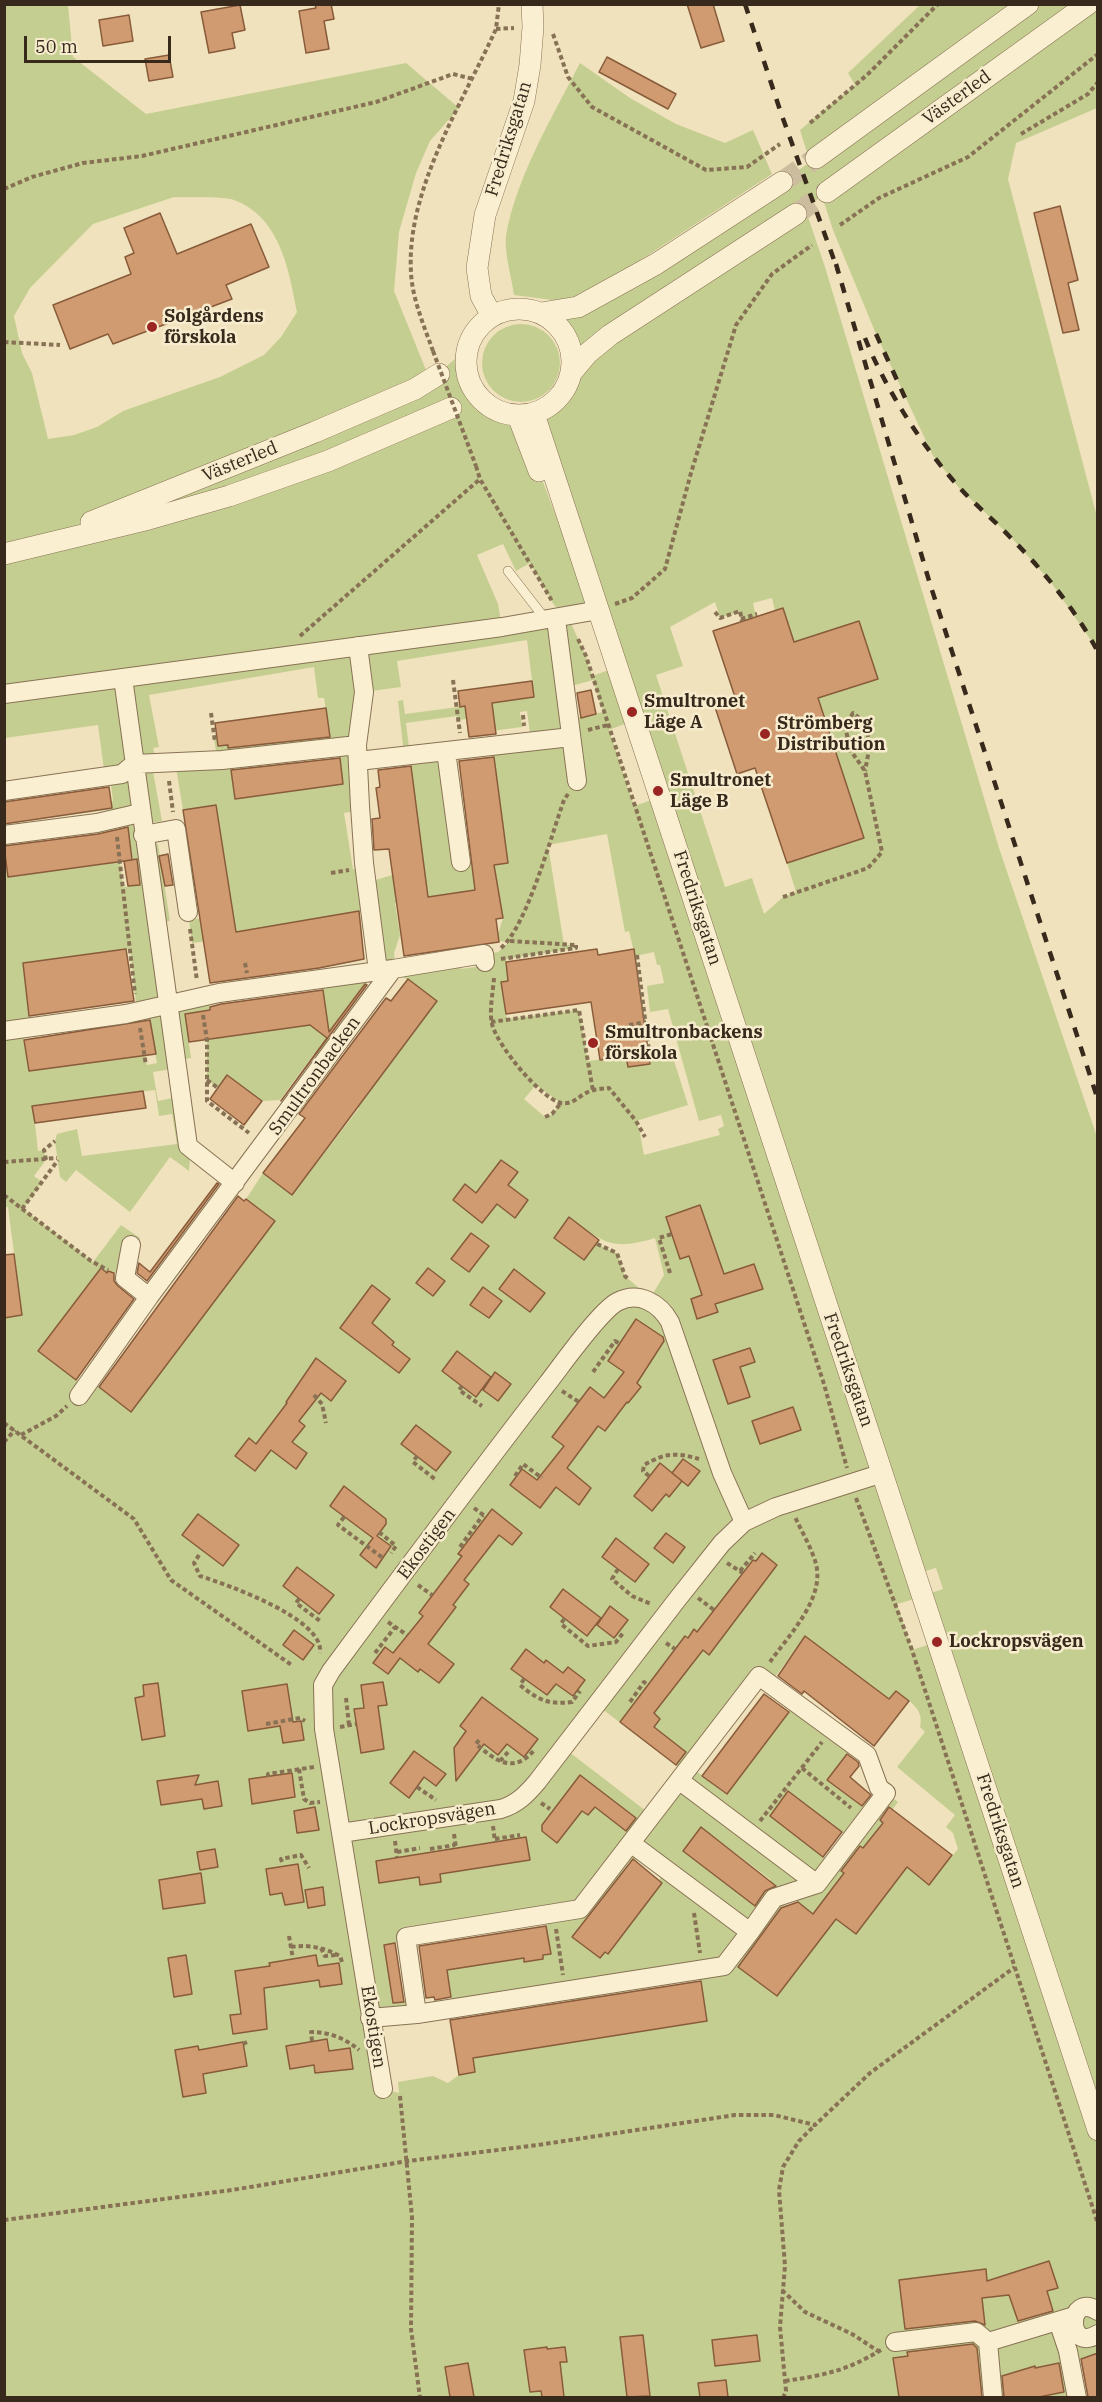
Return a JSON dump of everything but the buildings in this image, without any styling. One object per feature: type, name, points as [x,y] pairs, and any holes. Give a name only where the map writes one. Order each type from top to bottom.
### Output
[{"type":"street","name":"Fredriksgatan","points":[[496,313],[482,296],[477,268],[488,205],[524,101],[530,65],[532,4]]},
{"type":"street","name":"Västerled","points":[[816,158],[1028,4]]},
{"type":"street","name":"Västerled","points":[[827,192],[1088,4]]},
{"type":"street","points":[[541,313],[555,322],[566,336],[572,353],[572,372],[567,386],[548,408],[526,415],[506,414],[485,404],[470,384],[466,371],[467,349],[473,333],[496,313],[514,309],[541,313],[578,307],[656,264],[782,182]]},
{"type":"street","points":[[572,372],[588,353],[610,335],[796,214]]},
{"type":"street","name":"Västerled","points":[[38,544],[415,389],[441,373],[467,349]]},
{"type":"street","name":"Västerled","points":[[4,554],[149,519],[229,496],[328,461],[453,407],[485,404]]},
{"type":"street","name":"Fredriksgatan","points":[[526,415],[571,556],[598,610],[1098,2130]]},
{"type":"street","points":[[4,694],[556,619],[598,610]]},
{"type":"street","points":[[556,619],[577,781]]},
{"type":"street","points":[[358,646],[364,692],[358,753],[365,868],[386,970]]},
{"type":"street","points":[[123,678],[188,1146],[236,1183]]},
{"type":"street","points":[[4,791],[122,774],[134,764],[454,750],[571,737]]},
{"type":"street","points":[[454,750],[461,862]]},
{"type":"street","points":[[4,835],[115,819],[140,813]]},
{"type":"street","points":[[144,835],[176,829],[188,912]]},
{"type":"street","points":[[4,1031],[137,1012],[200,997],[386,970],[490,963]]},
{"type":"street","name":"Smultronbacken","points":[[79,1396],[149,1297],[236,1183],[386,970]]},
{"type":"street","points":[[131,1245],[125,1278],[149,1297]]},
{"type":"street","name":"Ekostigen","points":[[383,2090],[330,1764],[322,1697],[323,1685],[331,1671],[554,1375],[604,1312],[618,1301],[634,1298],[645,1299],[656,1304],[670,1322],[722,1473],[744,1522]]},
{"type":"street","name":"Lockropsvägen","points":[[341,1833],[512,1806],[524,1797],[714,1554],[744,1522],[789,1503],[883,1473]]},
{"type":"street","points":[[370,2019],[417,2014],[724,1966],[774,1898],[817,1884],[886,1793],[879,1788],[867,1755],[759,1676],[580,1909],[406,1936],[417,2014]]},
{"type":"street","points":[[680,1781],[817,1884]]},
{"type":"street","points":[[632,1844],[750,1932]]},
{"type":"street","points":[[988,2342],[1066,2319],[1085,2307],[1097,2310]]},
{"type":"street","points":[[1066,2319],[1078,2334],[1088,2337],[1098,2334]]},
{"type":"street","points":[[1066,2319],[1068,2351],[1077,2397]]},
{"type":"street","points":[[887,2347],[976,2332],[988,2342],[993,2397]]},
{"type":"lane","points":[[508,571],[556,619]]},
{"type":"path","points":[[499,4],[496,29],[428,171],[415,215],[411,273],[421,318],[480,478],[554,605],[556,619],[586,656],[824,1384],[851,1484],[903,1622],[1098,2224]]},
{"type":"path","points":[[810,123],[867,75],[938,4]]},
{"type":"path","points":[[496,29],[533,27],[554,34],[568,77],[592,107],[706,170],[747,167],[780,144]]},
{"type":"path","points":[[840,225],[879,198],[968,158],[1098,54]]},
{"type":"path","points":[[4,189],[32,177],[83,163],[142,156],[376,102],[453,74],[473,79]]},
{"type":"path","points":[[1021,134],[1088,94],[1098,82]]},
{"type":"path","points":[[598,610],[632,598],[665,569],[691,473],[736,325],[772,274],[812,245]]},
{"type":"path","points":[[4,342],[60,345]]},
{"type":"path","points":[[281,656],[304,632],[480,478]]},
{"type":"path","points":[[715,612],[720,618],[740,611],[742,620],[757,614]]},
{"type":"path","points":[[453,680],[454,750]]},
{"type":"path","points":[[211,713],[217,761]]},
{"type":"path","points":[[783,897],[868,868],[882,852],[865,771],[870,745],[865,722],[853,713],[845,727],[851,751],[865,771]]},
{"type":"path","points":[[166,762],[173,809]]},
{"type":"path","points":[[577,781],[564,800],[521,920],[510,941],[490,963],[491,1022],[507,1055],[541,1090],[561,1103],[574,1102],[587,1092],[609,1088],[636,1121],[645,1137]]},
{"type":"path","points":[[115,819],[137,1012],[146,1065]]},
{"type":"path","points":[[188,912],[207,1040],[207,1101],[242,1125],[264,1144]]},
{"type":"path","points":[[490,963],[576,948],[576,945],[510,941]]},
{"type":"path","points":[[636,955],[649,1051]]},
{"type":"path","points":[[491,1022],[579,1010],[593,1091]]},
{"type":"path","points":[[629,1025],[645,1022]]},
{"type":"path","points":[[207,1080],[218,1088]]},
{"type":"path","points":[[545,1117],[552,1114],[561,1103]]},
{"type":"path","points":[[46,1160],[44,1150],[55,1141]]},
{"type":"path","points":[[4,1162],[57,1159],[22,1209]]},
{"type":"path","points":[[4,1195],[91,1261],[125,1278]]},
{"type":"path","points":[[670,1273],[659,1238],[672,1234]]},
{"type":"path","points":[[597,1244],[617,1253],[625,1276],[632,1282]]},
{"type":"path","points":[[593,1372],[615,1341],[620,1344]]},
{"type":"path","points":[[462,1386],[459,1390],[482,1406]]},
{"type":"path","points":[[314,1395],[322,1404],[326,1423]]},
{"type":"path","points":[[21,1435],[56,1416],[79,1396]]},
{"type":"path","points":[[571,1397],[579,1402]]},
{"type":"path","points":[[4,1423],[134,1519],[171,1580],[293,1666]]},
{"type":"path","points":[[4,1442],[15,1430]]},
{"type":"path","points":[[649,1476],[643,1471],[644,1465],[661,1455],[684,1455],[703,1460]]},
{"type":"path","points":[[417,1456],[413,1462],[436,1480]]},
{"type":"path","points":[[514,1476],[523,1464],[542,1478]]},
{"type":"path","points":[[759,1676],[811,1605],[816,1588],[817,1566],[789,1503]]},
{"type":"path","points":[[460,1547],[483,1515],[486,1517]]},
{"type":"path","points":[[344,1517],[338,1526],[383,1558]]},
{"type":"path","points":[[379,1533],[396,1546],[391,1553]]},
{"type":"path","points":[[742,1573],[740,1571],[754,1553]]},
{"type":"path","points":[[199,1555],[194,1563],[200,1576],[240,1589],[304,1624],[316,1635],[321,1646],[319,1660]]},
{"type":"path","points":[[618,1569],[612,1579],[632,1596],[648,1602]]},
{"type":"path","points":[[299,1599],[296,1603],[320,1621]]},
{"type":"path","points":[[710,1607],[714,1610]]},
{"type":"path","points":[[564,1619],[561,1624],[588,1646],[616,1642],[623,1634]]},
{"type":"path","points":[[375,1653],[395,1627]]},
{"type":"path","points":[[400,1631],[407,1635]]},
{"type":"path","points":[[524,1679],[520,1685],[541,1701],[559,1704],[572,1702],[580,1691]]},
{"type":"path","points":[[630,1702],[644,1682],[648,1685]]},
{"type":"path","points":[[346,1698],[349,1725],[356,1724]]},
{"type":"path","points":[[266,1724],[300,1718],[307,1722],[308,1730]]},
{"type":"path","points":[[750,1833],[803,1769],[832,1729]]},
{"type":"path","points":[[479,1740],[476,1744],[499,1762],[518,1763],[527,1758],[535,1749]]},
{"type":"path","points":[[499,1762],[510,1750]]},
{"type":"path","points":[[268,1777],[268,1774],[330,1764]]},
{"type":"path","points":[[803,1769],[808,1765]]},
{"type":"path","points":[[299,1769],[304,1799],[310,1803],[321,1803],[322,1811]]},
{"type":"path","points":[[803,1769],[866,1820]]},
{"type":"path","points":[[417,1787],[437,1801]]},
{"type":"path","points":[[495,1842],[495,1839],[520,1834]]},
{"type":"path","points":[[430,1849],[455,1845]]},
{"type":"path","points":[[397,1857],[397,1852],[420,1848]]},
{"type":"path","points":[[282,1862],[281,1859],[301,1855],[309,1869]]},
{"type":"path","points":[[691,1888],[703,1969]]},
{"type":"path","points":[[554,1913],[566,1991]]},
{"type":"path","points":[[289,1936],[293,1959]]},
{"type":"path","points":[[291,1947],[304,1944],[321,1948],[340,1956],[342,1966]]},
{"type":"path","points":[[783,2397],[786,2391],[780,2327],[784,2266],[779,2190],[783,2167],[799,2141],[856,2084],[1015,1967]]},
{"type":"path","points":[[312,2042],[311,2032],[330,2034],[352,2045],[364,2055]]},
{"type":"path","points":[[383,2090],[400,2093],[412,2217],[411,2329],[420,2397]]},
{"type":"path","points":[[4,2220],[231,2190],[408,2161],[538,2145],[735,2115],[774,2115],[815,2125]]},
{"type":"path","points":[[782,2290],[805,2312],[887,2347]]},
{"type":"path","points":[[785,2381],[854,2366],[887,2347]]},
{"type":"green space","points":[[5,5],[68,5],[73,57],[146,114],[406,63],[459,108],[430,141],[416,173],[399,232],[394,291],[430,380],[467,349],[468,374],[477,394],[494,409],[518,416],[571,556],[534,414],[549,406],[560,395],[568,383],[572,370],[572,356],[568,342],[560,329],[548,317],[782,182],[810,162],[800,130],[855,85],[848,73],[920,5],[1097,5],[1097,108],[1016,143],[1008,179],[1097,517],[1097,649],[1050,581],[1009,535],[960,489],[933,456],[876,334],[833,230],[822,196],[805,208],[825,267],[999,848],[1097,1137],[1098,2353],[1070,2362],[1077,2397],[993,2397],[992,2388],[980,2389],[981,2398],[952,2397],[952,2395],[934,2398],[5,2397],[4,1318],[22,1315],[8,1207],[4,1207],[5,851],[9,877],[120,862],[123,887],[136,885],[127,819],[115,819],[113,809],[5,824],[5,818],[113,801],[110,777],[105,777],[98,725],[5,738]],"holes":[[[174,197],[234,200],[250,208],[262,219],[280,247],[297,312],[281,337],[264,355],[220,377],[123,411],[97,427],[74,435],[48,439],[32,373],[22,353],[14,316],[30,288],[93,224]],[[503,544],[516,571],[530,563],[554,605],[567,616],[502,627],[498,604],[477,555]],[[772,598],[775,611],[794,642],[859,622],[878,679],[818,698],[863,838],[787,863],[796,892],[783,897],[764,914],[752,878],[725,887],[656,675],[683,666],[670,627],[715,602],[720,618],[739,612],[742,621],[756,617],[753,603]],[[598,610],[626,664],[592,676],[586,656],[568,617]],[[527,640],[534,697],[405,714],[403,700],[398,701],[404,755],[410,762],[424,870],[392,875],[366,883],[378,971],[402,977],[436,1001],[330,1086],[359,1108],[292,1195],[263,1173],[246,1199],[274,1221],[131,1411],[90,1380],[85,1387],[38,1351],[101,1269],[110,1275],[112,1271],[125,1278],[140,1238],[121,1225],[93,1262],[23,1209],[42,1182],[34,1176],[46,1160],[44,1150],[38,1151],[33,1106],[155,1090],[159,1116],[172,1114],[177,1144],[82,1156],[77,1129],[57,1134],[55,1141],[60,1177],[66,1182],[76,1170],[130,1212],[170,1157],[189,1171],[190,1158],[182,1096],[158,1101],[153,1072],[178,1068],[177,1060],[191,1058],[185,1014],[202,1012],[207,1040],[207,1080],[218,1088],[228,1076],[262,1101],[280,1100],[314,1054],[326,1061],[337,1046],[326,1036],[366,984],[363,973],[322,987],[327,1022],[215,1038],[209,1003],[168,1004],[157,923],[170,921],[158,844],[145,845],[142,824],[162,821],[152,766],[155,755],[153,748],[159,747],[149,695],[314,667],[318,698],[324,698],[328,724],[214,740],[217,756],[357,745],[364,692],[401,687],[397,661]],[[593,680],[603,712],[569,719],[571,686]],[[527,711],[531,741],[493,754],[508,863],[472,868],[471,860],[461,862],[446,751],[410,755],[406,723],[457,716],[458,720],[466,719],[468,734],[522,727],[520,712]],[[635,720],[661,797],[634,806],[609,730]],[[607,834],[625,932],[629,931],[635,956],[654,952],[657,965],[660,965],[664,983],[647,986],[650,1012],[668,1009],[699,1121],[721,1115],[724,1126],[718,1129],[720,1135],[644,1155],[636,1121],[688,1105],[670,1048],[648,1051],[650,1064],[628,1067],[626,1056],[588,1061],[579,1010],[507,1019],[501,983],[508,981],[506,959],[576,948],[576,945],[564,945],[548,845]],[[498,886],[503,918],[498,934],[499,941],[509,942],[498,952],[492,953],[495,964],[461,969],[459,958],[395,961],[394,953],[400,935],[395,903]],[[130,949],[137,1012],[133,1021],[138,1056],[29,1071],[23,1029],[31,1027],[23,963]],[[149,1020],[157,1063],[147,1065],[139,1022]],[[536,1085],[561,1103],[552,1114],[545,1117],[524,1099]],[[569,1217],[591,1233],[609,1242],[629,1244],[655,1238],[664,1275],[649,1300],[642,1298],[639,1288],[625,1276],[617,1253],[597,1244],[583,1260],[554,1237]],[[936,1568],[943,1589],[922,1596],[915,1574]],[[922,1597],[937,1642],[912,1650],[897,1604]],[[805,1636],[889,1699],[896,1691],[918,1710],[920,1727],[925,1732],[897,1767],[955,1815],[946,1827],[953,1833],[958,1849],[942,1868],[919,1850],[856,1934],[820,1907],[898,1802],[886,1793],[870,1813],[827,1780],[853,1746],[770,1684]],[[754,1683],[790,1710],[726,1794],[691,1767]],[[597,1705],[686,1773],[646,1811],[564,1748]],[[788,1792],[844,1834],[826,1858],[770,1816]],[[701,1827],[771,1880],[753,1904],[683,1851]],[[639,1856],[664,1874],[659,1880],[662,1883],[630,1926],[626,1924],[620,1939],[609,1954],[605,1952],[600,1958],[600,1901],[609,1889],[624,1876],[621,1873],[630,1861],[634,1864]],[[791,1897],[830,1926],[777,1996],[738,1967]],[[536,1922],[536,1925],[546,1924],[550,1954],[543,1955],[543,1959],[525,1962],[524,1958],[447,1970],[451,1999],[449,2010],[570,1998],[577,2041],[473,2058],[475,2072],[459,2075],[448,2083],[433,2076],[398,2082],[399,2093],[383,2089],[371,2018],[417,2014],[409,2001],[393,2003],[384,1945],[400,1942],[407,1945],[521,1928],[521,1924]],[[700,1977],[707,2020],[603,2037],[597,1994]]]},
{"type":"green space","points":[[580,63],[630,98],[676,124],[725,143],[753,130],[772,174],[610,280],[575,298],[560,301],[514,295],[506,242],[511,214],[537,147]]},
{"type":"green space","points":[[521,324],[536,327],[548,336],[557,348],[560,363],[557,378],[548,390],[536,399],[521,402],[506,399],[494,390],[485,378],[482,363],[485,348],[494,336],[506,327]]},
{"type":"green space","points":[[357,751],[361,810],[344,813],[353,869],[358,869],[362,911],[260,928],[268,977],[262,978],[256,940],[231,938],[192,943],[189,920],[233,913],[216,806],[183,810],[175,762],[230,759],[236,799],[343,784],[339,752]]},
{"type":"tunnel","points":[[782,182],[816,158]]},
{"type":"tunnel","points":[[796,214],[827,192]]},
{"type":"railway","points":[[745,4],[781,113],[838,271]]},
{"type":"railway","points":[[836,264],[930,584],[1098,1100]]},
{"type":"railway","points":[[876,334],[907,402]]},
{"type":"railway","points":[[865,338],[894,397],[932,455],[966,494],[1046,576],[1069,606],[1098,652]]},
{"type":"place","name":"Solgårdens förskola","points":[[152,327]]},
{"type":"place","name":"Smultronet Läge A","points":[[632,712]]},
{"type":"place","name":"Strömberg Distribution","points":[[765,734]]},
{"type":"place","name":"Smultronet Läge B","points":[[658,791]]},
{"type":"place","name":"Smultronbackens förskola","points":[[593,1043]]},
{"type":"place","name":"Lockropsvägen","points":[[937,1642]]}]
